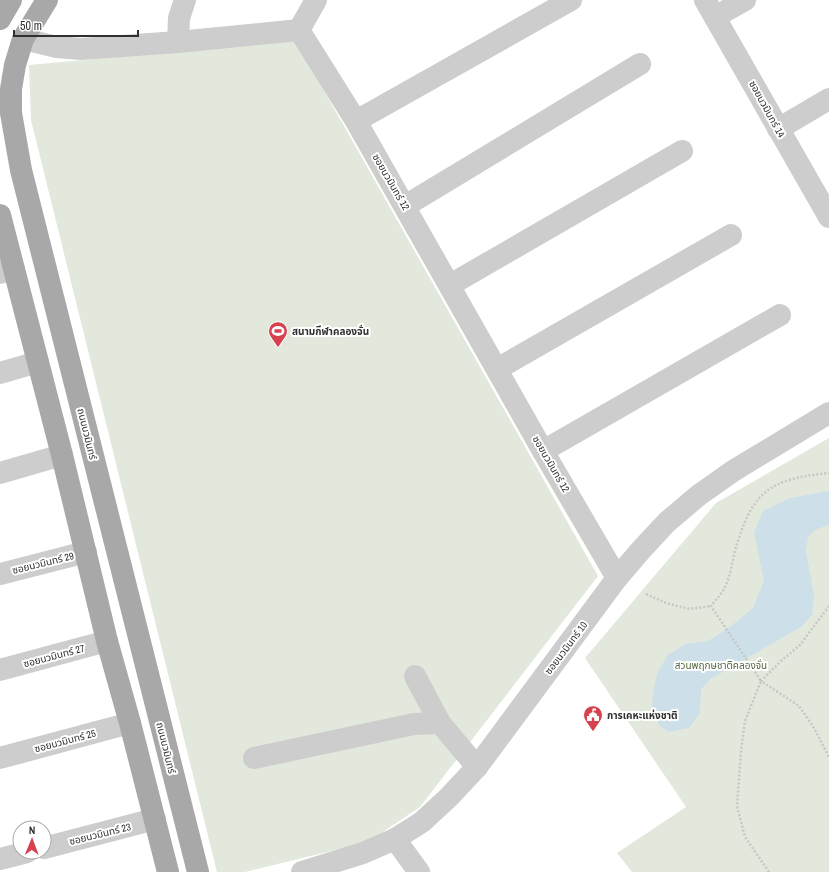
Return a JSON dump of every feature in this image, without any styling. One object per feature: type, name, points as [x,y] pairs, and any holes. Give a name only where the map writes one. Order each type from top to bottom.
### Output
[{"type":"main road","points":[[0,19],[11,0]]},
{"type":"main road","name":"ถนนนวมินทร์","points":[[47,0],[23,39],[15,65],[11,89],[11,113],[21,170],[198,872]]},
{"type":"main road","points":[[0,215],[7,271],[38,362],[107,641],[156,819],[168,872]]},
{"type":"street","points":[[178,42],[179,18],[185,0]]},
{"type":"street","points":[[23,39],[57,47],[80,49],[178,42],[299,30],[316,0]]},
{"type":"street","points":[[356,121],[571,0]]},
{"type":"street","points":[[710,8],[746,0]]},
{"type":"street","name":"ซอยนวมินทร์ 14","points":[[710,8],[829,217]]},
{"type":"street","name":"ซอยนวมินทร์ 12","points":[[299,30],[356,121],[543,451],[617,578]]},
{"type":"street","points":[[405,206],[640,64]]},
{"type":"street","points":[[778,129],[829,99]]},
{"type":"street","points":[[450,285],[682,151]]},
{"type":"street","points":[[497,369],[731,235]]},
{"type":"street","points":[[543,451],[780,315]]},
{"type":"street","points":[[0,372],[38,362]]},
{"type":"street","name":"ซอยนวมินทร์ 10","points":[[302,872],[363,853],[395,839],[422,822],[449,797],[477,767],[617,578],[667,522],[699,495],[733,471],[829,413]]},
{"type":"street","points":[[0,473],[62,455]]},
{"type":"street","name":"ซอยนวมินทร์ 29","points":[[0,574],[86,552]]},
{"type":"street","name":"ซอยนวมินทร์ 27","points":[[0,670],[107,641]]},
{"type":"street","points":[[415,676],[440,723],[477,767]]},
{"type":"street","name":"ซอยนวมินทร์ 25","points":[[0,758],[130,723]]},
{"type":"street","points":[[254,758],[414,724],[440,723]]},
{"type":"street","name":"ซอยนวมินทร์ 23","points":[[52,846],[156,819]]},
{"type":"street","points":[[395,839],[419,872]]},
{"type":"street","points":[[0,859],[12,856]]},
{"type":"path","points":[[646,594],[666,603],[690,609],[711,606],[724,588],[750,511],[760,496],[776,484],[793,478],[829,473]]},
{"type":"path","points":[[711,606],[761,681],[799,706],[814,728],[829,758]]},
{"type":"path","points":[[769,872],[745,837],[737,806],[745,720],[761,681],[800,645],[829,606]]},
{"type":"green space","name":"สนามกีฬาคลองจั่น","points":[[296,41],[598,576],[420,807],[368,842],[245,872],[217,872],[31,120],[29,65]]},
{"type":"green space","name":"สวนพฤกษชาติคลองจั่น","points":[[829,438],[829,872],[632,872],[617,853],[686,807],[585,658],[716,503]]},
{"type":"water","points":[[829,491],[829,525],[817,529],[808,537],[806,551],[814,596],[812,615],[801,627],[712,678],[701,689],[700,713],[689,728],[668,732],[660,726],[652,712],[653,693],[657,674],[667,656],[685,644],[708,641],[730,627],[753,608],[764,581],[754,533],[763,511],[790,498]]},
{"type":"place","name":"สนามกีฬาคลองจั่น","points":[[278,348]]},
{"type":"place","name":"การเคหะแห่งชาติ","points":[[593,732]]}]
